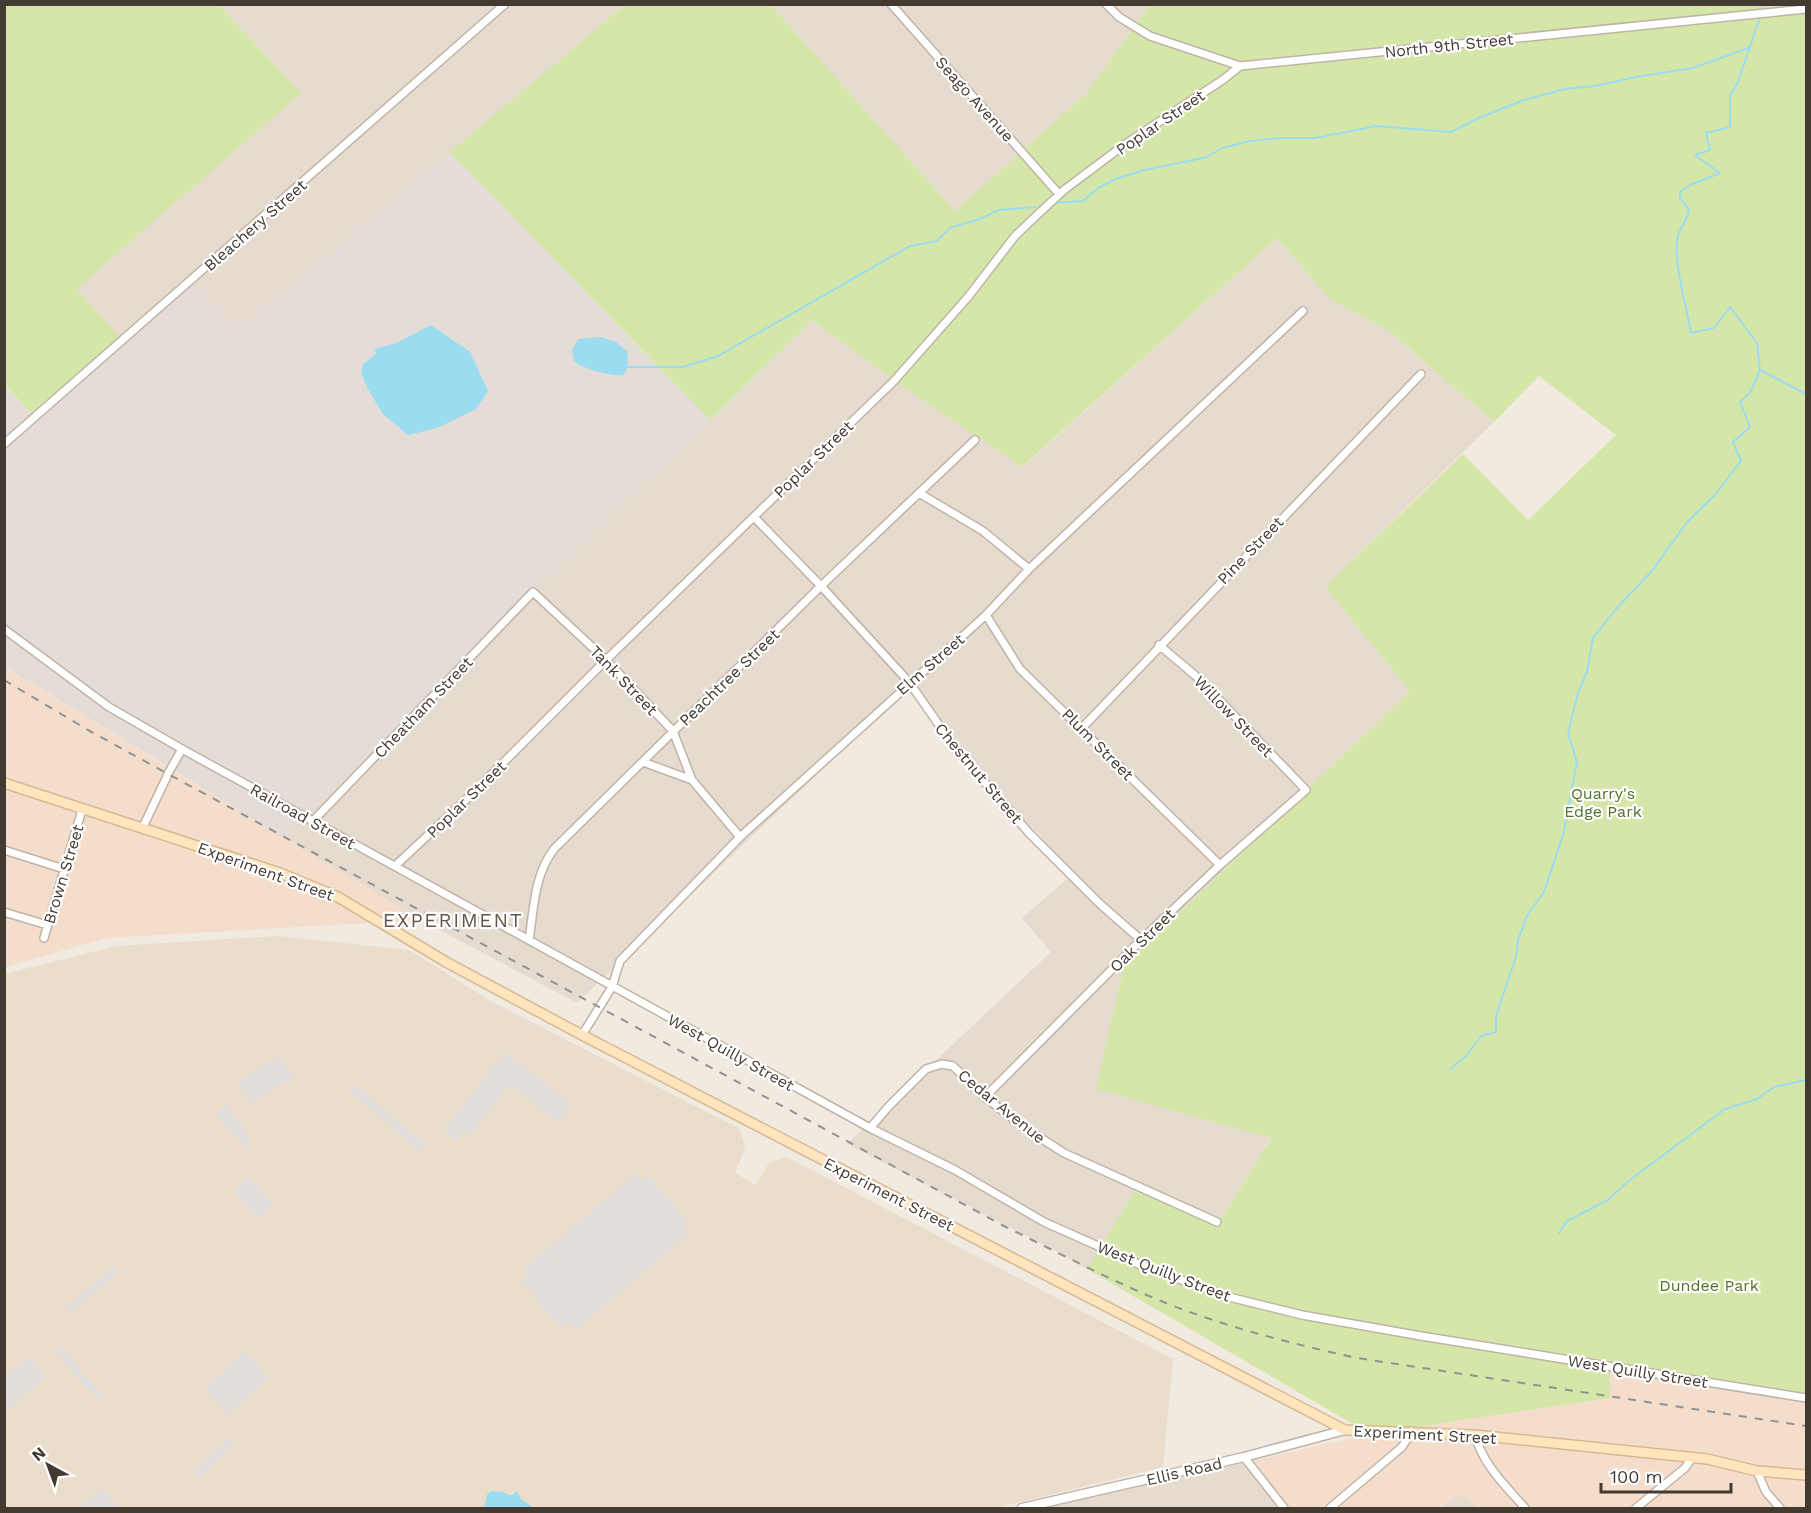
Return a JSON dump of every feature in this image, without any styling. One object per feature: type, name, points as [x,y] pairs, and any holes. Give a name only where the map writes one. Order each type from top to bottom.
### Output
[{"type":"main road","name":"Experiment Street","points":[[4,783],[280,873],[338,897],[446,962],[582,1035],[1345,1430],[1475,1435],[1707,1459],[1757,1471],[1806,1475]]},
{"type":"street","name":"Bleachery Street","points":[[4,444],[506,4]]},
{"type":"street","name":"Seago Avenue","points":[[891,4],[1059,194]]},
{"type":"street","name":"North 9th Street","points":[[1106,4],[1119,16],[1150,36],[1240,66],[1806,9]]},
{"type":"street","name":"Poplar Street","points":[[394,866],[472,794],[606,660],[894,381],[968,297],[1015,236],[1059,194],[1124,145],[1240,66]]},
{"type":"street","name":"Elm Street","points":[[582,1035],[613,986],[620,961],[740,837],[909,682],[986,615],[1029,569],[1303,311]]},
{"type":"street","name":"Pine Street","points":[[1082,728],[1421,374]]},
{"type":"street","name":"Peachtree Street","points":[[529,940],[538,879],[543,863],[562,841],[822,586],[975,440]]},
{"type":"street","points":[[919,493],[983,531],[1029,569]]},
{"type":"street","name":"Chestnut Street","points":[[754,517],[822,586],[909,682],[955,748],[1029,832],[1099,903],[1141,940]]},
{"type":"street","name":"Tank Street","points":[[533,592],[606,660],[673,731],[692,780],[740,837]]},
{"type":"street","name":"Cheatham Street","points":[[312,822],[533,592]]},
{"type":"street","name":"Plum Street","points":[[986,615],[1020,669],[1220,865]]},
{"type":"street","name":"Railroad Street","points":[[4,629],[109,707],[312,822],[613,986]]},
{"type":"street","name":"Willow Street","points":[[1159,645],[1197,676],[1306,790]]},
{"type":"street","points":[[143,827],[182,749]]},
{"type":"street","points":[[643,762],[692,780]]},
{"type":"street","name":"Oak Street","points":[[985,1097],[1141,940],[1220,865],[1306,790]]},
{"type":"street","name":"Brown Street","points":[[44,938],[82,810]]},
{"type":"street","points":[[4,850],[64,869]]},
{"type":"street","points":[[4,912],[47,925]]},
{"type":"street","name":"West Quilly Street","points":[[613,986],[870,1128],[955,1170],[1054,1226],[1145,1267],[1229,1297],[1302,1315],[1421,1336],[1806,1398]]},
{"type":"street","name":"Cedar Avenue","points":[[870,1128],[926,1069],[942,1064],[953,1066],[985,1097],[1022,1126],[1064,1154],[1217,1222]]},
{"type":"street","name":"Ellis Road","points":[[1022,1509],[1049,1506],[1345,1430]]},
{"type":"street","points":[[1330,1509],[1402,1447],[1412,1431]]},
{"type":"street","points":[[1475,1435],[1486,1463],[1525,1509]]},
{"type":"street","points":[[1244,1457],[1284,1509]]},
{"type":"street","points":[[1636,1509],[1684,1468],[1692,1458]]},
{"type":"street","points":[[1757,1471],[1766,1492],[1780,1509]]},
{"type":"shaded area","points":[[219,5],[625,5],[239,331],[123,340],[75,289],[301,93]]},
{"type":"shaded area","points":[[771,5],[1150,5],[1085,95],[955,211]]},
{"type":"shaded area","points":[[450,152],[710,420],[283,837],[5,667],[4,386],[35,417],[188,282],[239,330]]},
{"type":"shaded area","points":[[1277,238],[1330,299],[1389,331],[1494,422],[1325,587],[1410,691],[1124,966],[1097,1089],[1271,1137],[1222,1218],[1137,1188],[1087,1269],[847,1144],[1051,952],[1022,918],[1073,874],[1037,832],[989,789],[907,689],[577,1003],[421,920],[283,837],[812,320],[893,380],[1023,467]]},
{"type":"shaded area","points":[[4,667],[421,920],[107,938],[5,967]]},
{"type":"shaded area","points":[[278,936],[409,950],[489,1000],[740,1129],[745,1148],[735,1173],[755,1185],[770,1162],[787,1157],[1173,1359],[1163,1467],[995,1508],[5,1508],[5,974],[116,946]]},
{"type":"shaded area","points":[[504,1052],[564,1097],[569,1104],[568,1110],[559,1122],[509,1085],[471,1136],[465,1131],[457,1141],[443,1131]]},
{"type":"shaded area","points":[[278,1056],[294,1077],[250,1104],[238,1082]]},
{"type":"shaded area","points":[[354,1084],[425,1145],[420,1152],[348,1090]]},
{"type":"shaded area","points":[[227,1104],[250,1138],[247,1151],[215,1114]]},
{"type":"shaded area","points":[[635,1174],[641,1180],[647,1175],[688,1222],[682,1227],[688,1234],[575,1330],[569,1323],[562,1329],[521,1282],[528,1276],[523,1270]]},
{"type":"shaded area","points":[[250,1178],[273,1204],[258,1218],[234,1192]]},
{"type":"shaded area","points":[[114,1266],[119,1272],[70,1313],[65,1307]]},
{"type":"shaded area","points":[[61,1347],[102,1394],[96,1399],[55,1352]]},
{"type":"shaded area","points":[[245,1351],[268,1377],[228,1415],[204,1388]]},
{"type":"shaded area","points":[[29,1357],[45,1376],[5,1412],[5,1378]]},
{"type":"shaded area","points":[[1610,1366],[1806,1397],[1806,1508],[1482,1508],[1457,1494],[1440,1508],[1283,1508],[1243,1463],[1370,1434],[1610,1398]]},
{"type":"shaded area","points":[[228,1438],[234,1445],[198,1478],[192,1472]]},
{"type":"shaded area","points":[[1243,1463],[1283,1508],[1042,1508]]},
{"type":"shaded area","points":[[102,1488],[118,1508],[79,1508]]},
{"type":"shaded area","points":[[1457,1494],[1482,1508],[1440,1508]]},
{"type":"green space","points":[[5,5],[219,5],[301,93],[76,289],[123,340],[36,418],[5,386]]},
{"type":"green space","points":[[625,5],[771,5],[955,211],[1085,95],[1150,5],[1806,5],[1806,1397],[1610,1366],[1610,1398],[1370,1434],[1087,1269],[1137,1188],[1222,1218],[1271,1138],[1096,1089],[1124,966],[1410,691],[1325,587],[1463,454],[1528,520],[1616,435],[1539,376],[1494,422],[1389,331],[1330,299],[1277,238],[1022,467],[893,380],[812,320],[710,420],[450,152]]},
{"type":"water","points":[[431,325],[470,352],[488,391],[476,409],[437,428],[408,435],[383,414],[361,373],[363,364],[377,353],[374,349],[397,343]]},
{"type":"water","points":[[601,337],[616,342],[628,352],[627,369],[623,375],[597,371],[574,361],[572,350],[579,339]]},
{"type":"water","points":[[491,1491],[512,1495],[517,1491],[521,1499],[534,1508],[484,1508],[487,1495]]},
{"type":"waterway","points":[[1759,20],[1738,82],[1730,96],[1730,127],[1706,133],[1710,150],[1695,155],[1720,173],[1690,185],[1680,192],[1680,198],[1689,210],[1678,236],[1677,257],[1691,333],[1714,328],[1730,307],[1757,343],[1760,370]]},
{"type":"waterway","points":[[1055,203],[1083,201],[1098,188],[1118,178],[1207,157],[1222,148],[1251,141],[1315,138],[1377,126],[1451,132],[1524,100],[1565,89],[1595,86],[1693,68],[1751,47]]},
{"type":"waterway","points":[[627,367],[683,367],[718,356],[910,246],[937,241],[950,228],[980,219],[999,210],[1036,207]]},
{"type":"waterway","points":[[1760,370],[1806,394]]},
{"type":"waterway","points":[[1450,1069],[1466,1056],[1481,1036],[1496,1032],[1496,1016],[1516,957],[1518,940],[1528,914],[1544,892],[1563,835],[1577,762],[1568,733],[1578,693],[1587,672],[1593,638],[1616,609],[1651,572],[1687,522],[1715,495],[1741,461],[1733,442],[1750,427],[1740,402],[1751,391],[1760,370]]},
{"type":"waterway","points":[[1559,1233],[1567,1221],[1608,1200],[1626,1183],[1725,1109],[1757,1099],[1774,1087],[1806,1080]]},
{"type":"railway","points":[[4,680],[168,774],[1004,1226],[1156,1299],[1205,1318],[1255,1333],[1357,1358],[1806,1426]]},
{"type":"district","name":"EXPERIMENT","points":[[453,920]]},
{"type":"park label","name":"Quarry's Edge Park","points":[[1603,802]]},
{"type":"park label","name":"Dundee Park","points":[[1709,1285]]}]
